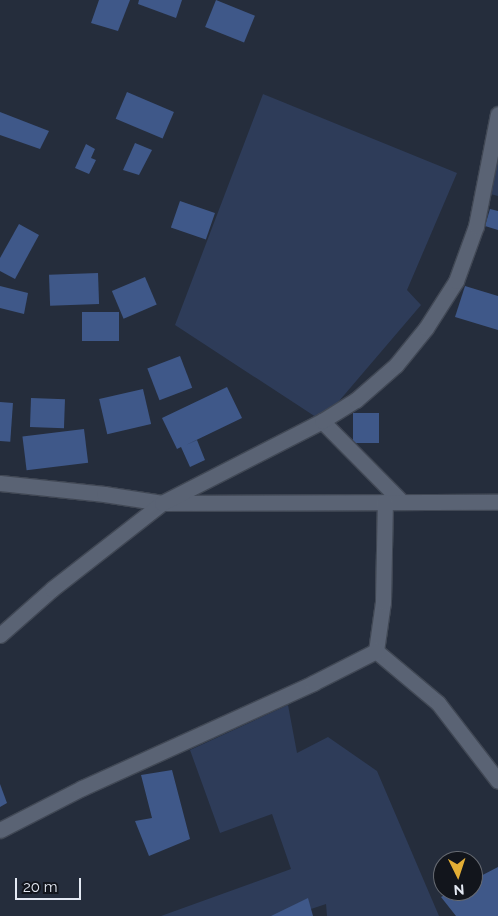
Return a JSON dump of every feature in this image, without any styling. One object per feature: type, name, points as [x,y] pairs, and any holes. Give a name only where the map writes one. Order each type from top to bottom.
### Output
[{"type":"street","points":[[0,635],[52,589],[162,502],[322,421],[356,400],[396,365],[426,328],[456,281],[476,226],[498,114]]},
{"type":"street","points":[[322,421],[401,501]]},
{"type":"street","points":[[0,483],[162,502],[498,502]]},
{"type":"street","points":[[376,651],[383,602],[385,502]]},
{"type":"street","points":[[376,651],[438,703],[498,781]]},
{"type":"street","points":[[0,830],[82,788],[313,683],[376,651]]},
{"type":"shaded area","points":[[263,94],[457,173],[407,290],[421,305],[322,421],[175,325]]},
{"type":"shaded area","points":[[498,135],[498,196],[483,192]]},
{"type":"shaded area","points":[[288,705],[297,753],[328,737],[377,771],[439,916],[327,916],[326,904],[290,916],[161,916],[291,869],[272,814],[220,833],[190,750]]},
{"type":"building","points":[[99,0],[130,0],[118,31],[91,23]]},
{"type":"building","points":[[139,0],[182,0],[176,18],[138,4]]},
{"type":"building","points":[[216,0],[255,16],[244,43],[205,27]]},
{"type":"building","points":[[127,92],[174,112],[163,139],[116,119]]},
{"type":"building","points":[[0,112],[49,131],[40,149],[0,135]]},
{"type":"building","points":[[135,143],[152,150],[139,175],[123,170]]},
{"type":"building","points":[[86,144],[95,149],[91,158],[96,160],[89,174],[75,168]]},
{"type":"building","points":[[180,201],[215,213],[206,240],[171,227]]},
{"type":"building","points":[[490,209],[498,211],[498,230],[485,226]]},
{"type":"building","points":[[19,224],[39,235],[15,279],[0,271],[0,258]]},
{"type":"building","points":[[98,273],[99,304],[50,306],[49,275]]},
{"type":"building","points":[[145,277],[157,305],[124,319],[112,291]]},
{"type":"building","points":[[0,286],[28,293],[24,314],[0,308]]},
{"type":"building","points":[[465,286],[498,296],[498,330],[455,317]]},
{"type":"building","points":[[82,312],[119,312],[119,341],[82,341]]},
{"type":"building","points":[[180,356],[192,388],[160,400],[147,369]]},
{"type":"building","points":[[227,387],[242,418],[186,445],[197,440],[205,460],[190,467],[181,447],[177,449],[162,418]]},
{"type":"building","points":[[143,389],[151,424],[107,434],[99,399]]},
{"type":"building","points":[[31,398],[65,399],[64,428],[30,427]]},
{"type":"building","points":[[0,402],[13,403],[10,442],[0,441]]},
{"type":"building","points":[[353,413],[379,413],[379,443],[353,443]]},
{"type":"building","points":[[84,429],[88,463],[27,470],[22,437]]},
{"type":"building","points":[[172,770],[190,839],[149,856],[135,821],[152,818],[141,775]]},
{"type":"building","points":[[0,784],[7,803],[0,807]]},
{"type":"building","points":[[498,867],[498,916],[456,916],[444,901],[483,901],[483,875]]},
{"type":"building","points":[[308,898],[313,916],[271,916]]}]
